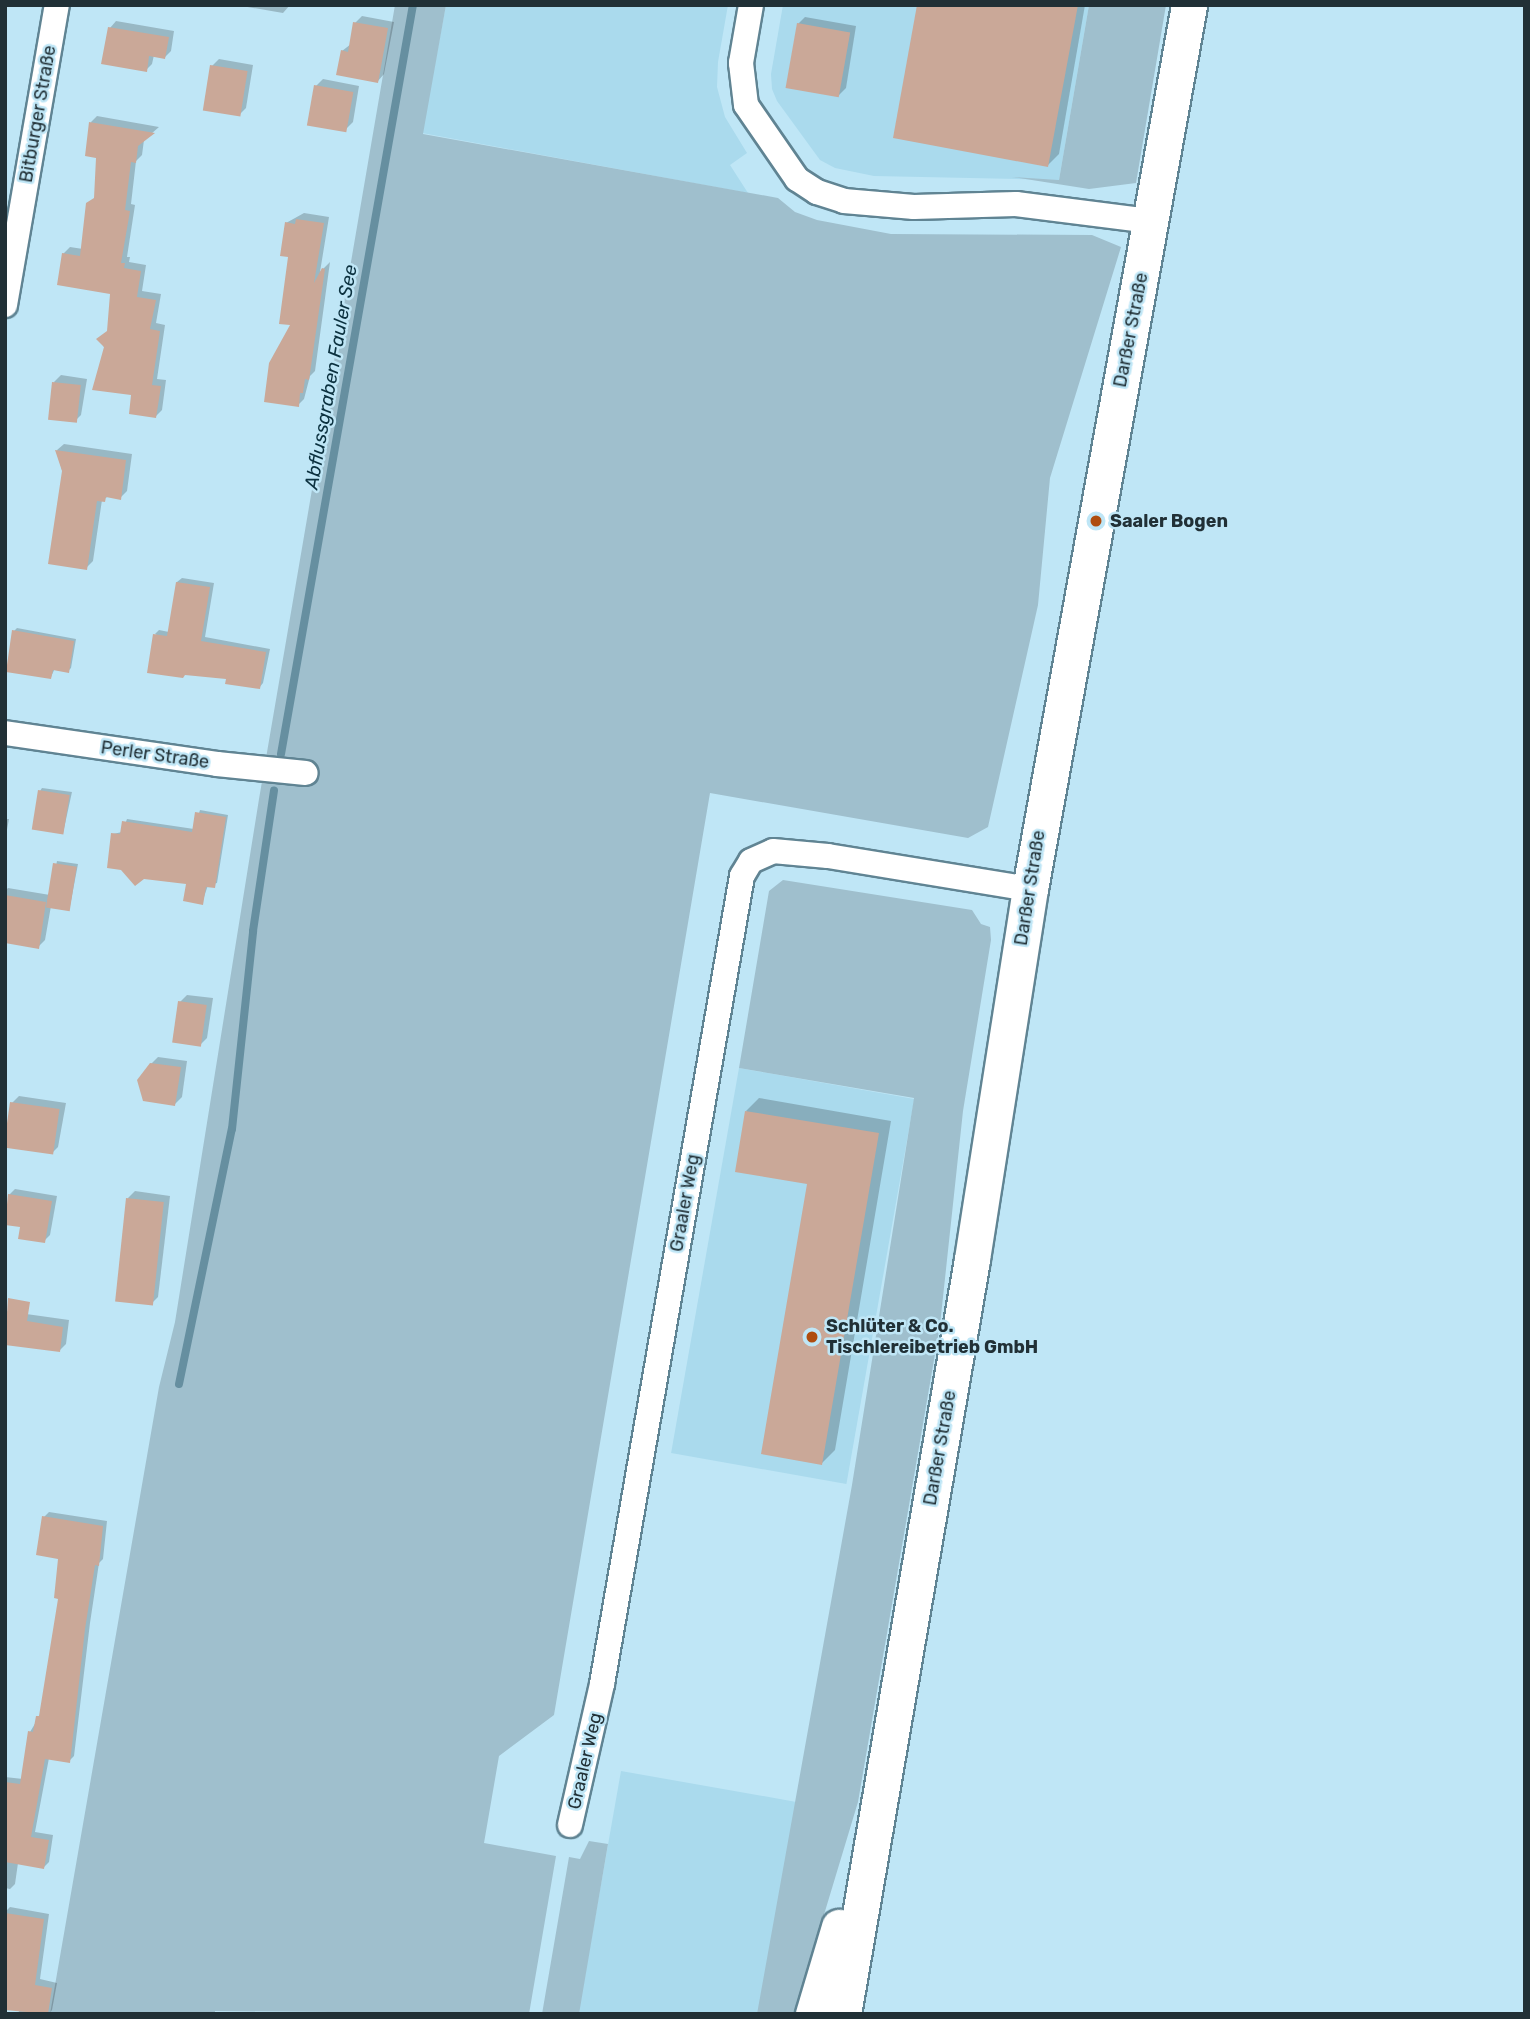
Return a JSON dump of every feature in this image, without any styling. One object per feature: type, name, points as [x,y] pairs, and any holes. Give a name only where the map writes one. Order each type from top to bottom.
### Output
[{"type":"main road","name":"Darßer Straße","points":[[843,2014],[886,1773],[1030,889],[1189,5]]},
{"type":"main road","name":"Darßer Straße","points":[[813,2014],[886,1773]]},
{"type":"street","name":"Bitburger Straße","points":[[5,305],[57,5]]},
{"type":"street","points":[[751,5],[741,63],[746,105],[797,179],[817,192],[844,201],[914,207],[1016,204],[1151,221]]},
{"type":"street","name":"Perler Straße","points":[[5,733],[217,764],[306,773]]},
{"type":"street","name":"Graaler Weg","points":[[570,1825],[602,1684],[742,876],[751,861],[773,851],[828,856],[1030,889]]},
{"type":"shaded area","points":[[395,5],[446,5],[423,134],[778,198],[795,212],[817,220],[891,234],[1092,235],[1121,247],[1050,478],[1038,605],[988,827],[968,838],[710,793],[554,1715],[499,1756],[484,1843],[556,1856],[529,2014],[215,2011],[215,2014],[50,2014],[159,1387],[175,1322],[259,799]]},
{"type":"shaded area","points":[[446,5],[728,5],[718,62],[717,87],[725,117],[747,153],[730,165],[748,193],[422,133]]},
{"type":"shaded area","points":[[783,5],[1089,5],[1059,180],[874,176],[835,168],[820,160],[777,101],[772,89],[771,74]]},
{"type":"shaded area","points":[[1089,5],[1166,5],[1136,183],[1089,189],[1012,177],[1059,180]]},
{"type":"shaded area","points":[[783,880],[972,910],[981,924],[990,927],[991,940],[963,1111],[940,1325],[858,1802],[794,2014],[757,2014],[852,1485],[914,1098],[739,1068],[769,891]]},
{"type":"shaded area","points":[[739,1068],[914,1099],[846,1484],[671,1453]]},
{"type":"shaded area","points":[[621,1771],[796,1802],[759,2014],[578,2014]]},
{"type":"shaded area","points":[[589,1841],[608,1844],[579,2014],[542,2014],[569,1857],[580,1859]]},
{"type":"building","points":[[917,5],[1078,5],[1048,167],[893,138]]},
{"type":"building","points":[[353,22],[388,28],[378,83],[336,75],[341,50],[348,52]]},
{"type":"building","points":[[797,23],[850,32],[839,97],[786,88]]},
{"type":"building","points":[[108,27],[169,37],[165,59],[149,56],[147,72],[101,64]]},
{"type":"building","points":[[210,65],[248,71],[240,116],[203,110]]},
{"type":"building","points":[[314,85],[353,92],[346,132],[307,125]]},
{"type":"building","points":[[89,122],[155,133],[138,146],[136,163],[131,162],[125,210],[130,211],[121,263],[125,263],[124,268],[141,271],[137,297],[156,300],[150,329],[160,331],[152,385],[161,386],[156,418],[129,414],[131,395],[92,390],[104,347],[96,339],[107,331],[110,294],[57,285],[62,253],[80,256],[86,203],[94,198],[96,158],[85,156]]},
{"type":"building","points":[[296,219],[324,223],[314,283],[322,268],[325,269],[309,380],[305,379],[299,407],[264,402],[269,363],[290,325],[279,324],[288,257],[280,256],[285,222],[295,224]]},
{"type":"building","points":[[52,382],[81,385],[77,423],[48,420]]},
{"type":"building","points":[[55,450],[126,460],[121,500],[106,497],[105,502],[97,501],[87,570],[48,564],[62,471]]},
{"type":"building","points":[[176,582],[210,587],[201,641],[266,652],[260,689],[225,684],[226,679],[185,675],[183,678],[147,673],[153,634],[167,636]]},
{"type":"building","points":[[12,630],[74,641],[69,673],[53,670],[51,679],[6,672]]},
{"type":"building","points":[[38,790],[70,795],[63,835],[32,830]]},
{"type":"building","points":[[195,812],[226,817],[215,888],[206,887],[203,905],[183,901],[186,884],[144,879],[135,886],[121,870],[107,868],[111,833],[120,834],[122,821],[192,832]]},
{"type":"building","points":[[53,863],[77,867],[70,911],[46,907]]},
{"type":"building","points":[[5,895],[46,902],[39,949],[5,943]]},
{"type":"building","points":[[178,1001],[207,1005],[201,1047],[172,1043]]},
{"type":"building","points":[[150,1063],[181,1067],[175,1106],[143,1101],[137,1080]]},
{"type":"building","points":[[10,1102],[60,1109],[53,1155],[5,1148]]},
{"type":"building","name":"Schlüter & Co. Tischlereibetrieb GmbH","points":[[745,1111],[879,1133],[822,1465],[761,1454],[807,1184],[735,1172]]},
{"type":"building","points":[[8,1194],[52,1201],[45,1243],[18,1239],[20,1227],[5,1225]]},
{"type":"building","points":[[126,1198],[164,1202],[153,1305],[115,1301]]},
{"type":"building","points":[[8,1298],[30,1302],[27,1321],[63,1327],[60,1352],[5,1345]]},
{"type":"building","points":[[42,1516],[103,1526],[99,1566],[95,1565],[85,1629],[70,1763],[45,1759],[31,1837],[49,1840],[44,1869],[5,1862],[5,1782],[20,1784],[28,1731],[33,1732],[36,1716],[39,1716],[58,1599],[54,1598],[58,1559],[36,1555]]},
{"type":"building","points":[[5,1913],[44,1919],[35,1985],[52,1988],[48,2014],[5,2010]]},
{"type":"waterway","name":"Abflussgraben Fauler See","points":[[281,754],[413,5]]},
{"type":"waterway","points":[[179,1384],[232,1129],[253,931],[274,791]]},
{"type":"place","name":"Saaler Bogen","points":[[1096,521]]},
{"type":"place","name":"Schlüter & Co. Tischlereibetrieb GmbH","points":[[812,1337]]}]
